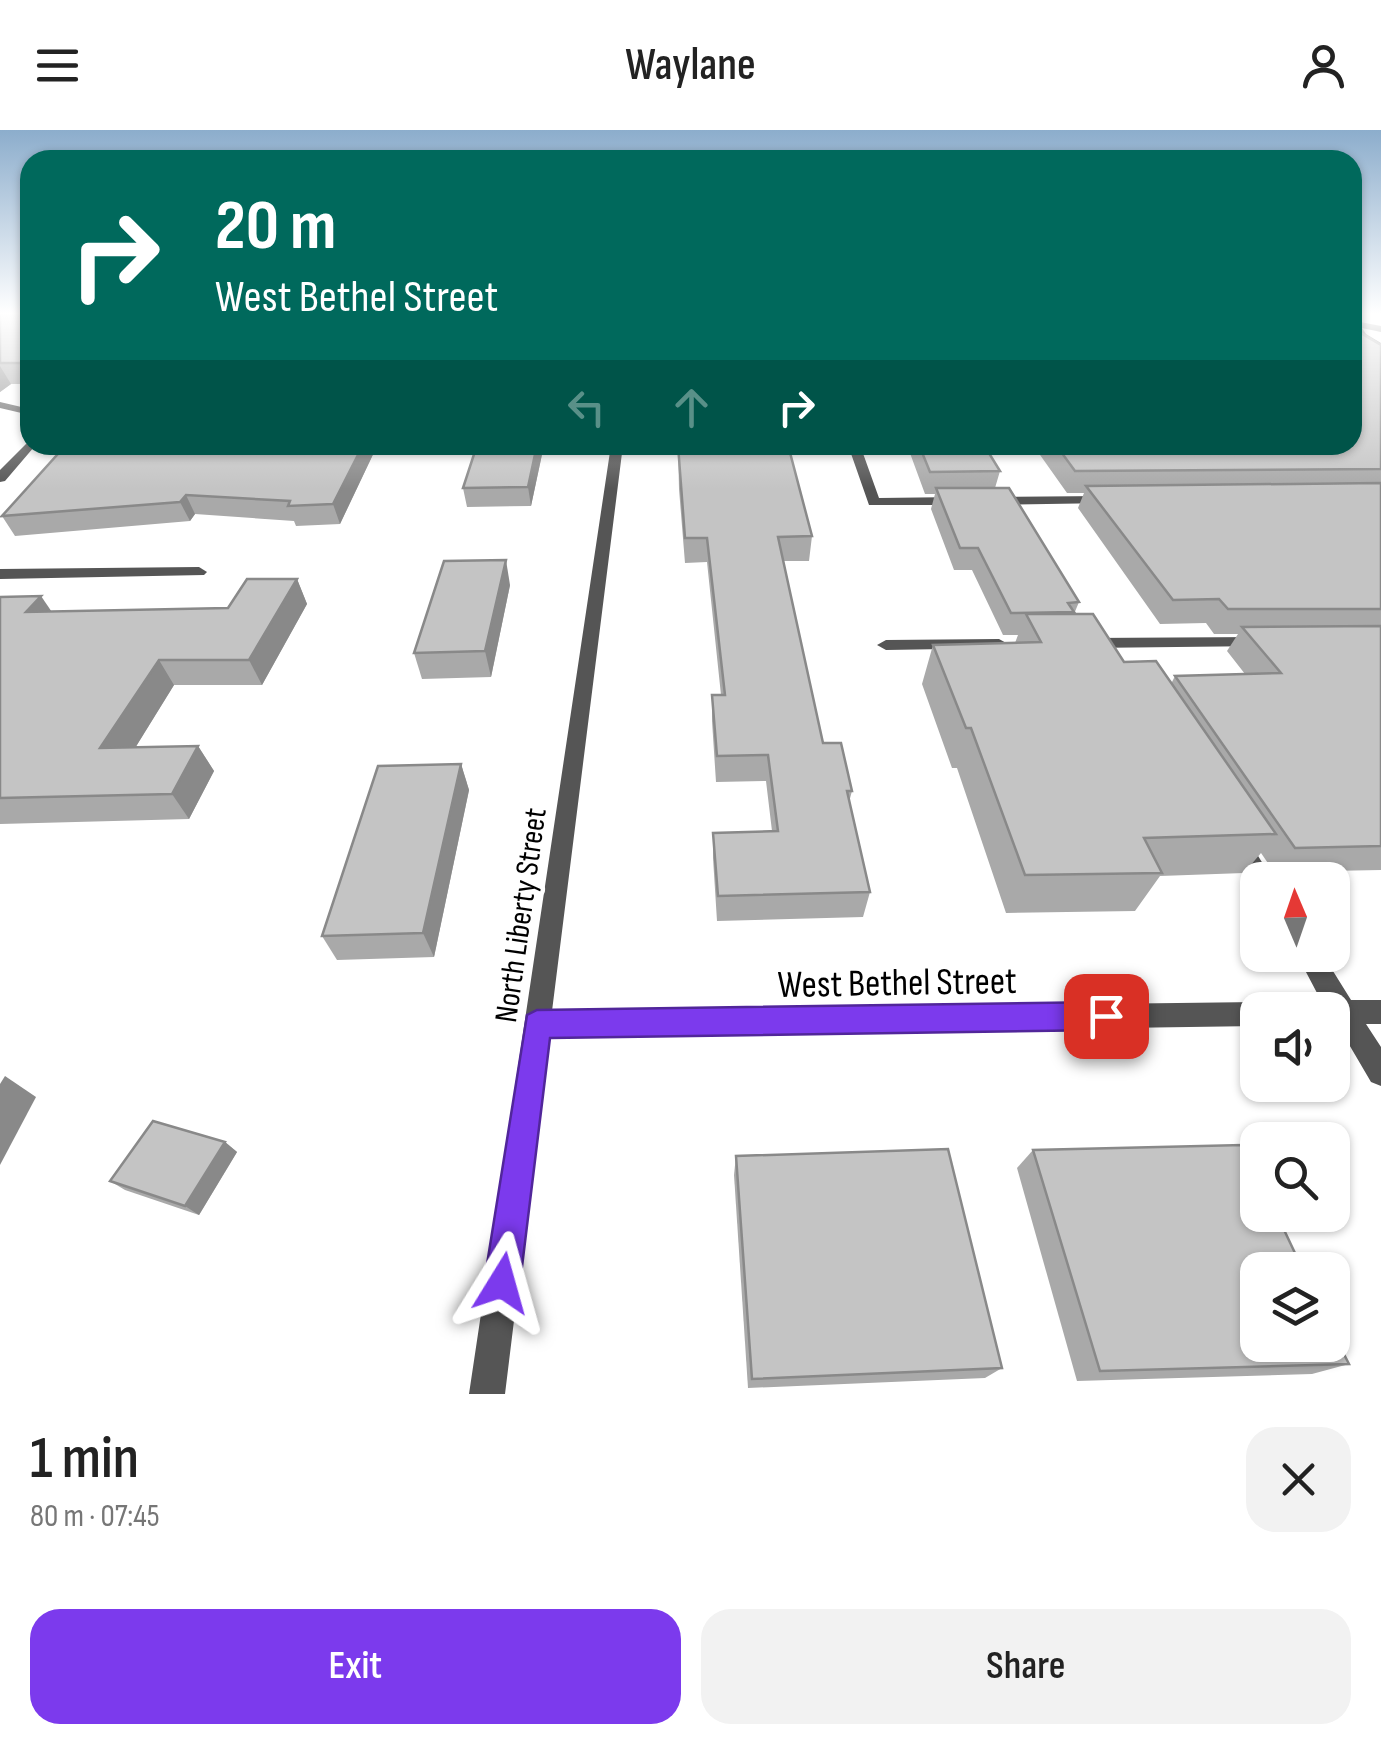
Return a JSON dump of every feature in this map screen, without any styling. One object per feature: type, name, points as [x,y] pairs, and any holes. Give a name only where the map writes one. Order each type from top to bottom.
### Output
[{"type":"street","points":[[0,478],[20,455]]},
{"type":"street","name":"North Liberty Street","points":[[487,1394],[615,455]]},
{"type":"street","points":[[858,455],[874,502],[1127,500]]},
{"type":"street","points":[[0,574],[199,572]]},
{"type":"street","points":[[1074,643],[1116,651],[1285,642]]},
{"type":"street","points":[[886,644],[1018,644]]},
{"type":"street","points":[[1232,832],[1251,862]]},
{"type":"street","points":[[1350,1012],[1381,1012]]},
{"type":"street","name":"West Bethel Street","points":[[537,1024],[1240,1014]]},
{"type":"street","points":[[1350,1028],[1381,1072]]},
{"type":"building","points":[[1362,371],[1381,371],[1381,469],[1075,471],[1063,455],[1362,455]]},
{"type":"building","points":[[57,455],[358,455],[333,504],[288,506],[290,501],[186,495],[180,502],[2,516]]},
{"type":"building","points":[[474,455],[535,455],[528,487],[463,488]]},
{"type":"building","points":[[679,455],[791,455],[812,536],[778,537],[823,743],[841,743],[852,791],[847,791],[870,892],[718,896],[713,833],[778,831],[768,755],[717,756],[712,695],[725,695],[707,538],[685,538]]},
{"type":"building","points":[[923,455],[990,455],[1000,471],[930,472]]},
{"type":"building","points":[[1381,483],[1381,609],[1228,609],[1219,599],[1173,600],[1086,486]]},
{"type":"building","points":[[936,488],[1009,488],[1079,602],[1068,603],[1074,612],[1011,613],[978,548],[960,548]]},
{"type":"building","points":[[506,560],[485,651],[414,653],[444,561]]},
{"type":"building","points":[[247,579],[297,579],[249,660],[159,660],[100,748],[198,746],[172,794],[0,798],[0,597],[41,596],[26,612],[228,608]]},
{"type":"building","points":[[1026,614],[1093,614],[1124,662],[1156,661],[1276,834],[1144,838],[1162,873],[1025,875],[971,728],[966,728],[933,645],[1041,642]]},
{"type":"building","points":[[1381,626],[1381,846],[1295,848],[1175,676],[1281,673],[1242,627]]},
{"type":"building","points":[[461,764],[423,933],[322,936],[378,766]]},
{"type":"building","points":[[153,1121],[225,1142],[185,1206],[110,1181]]},
{"type":"building","points":[[1240,1145],[1240,1232],[1285,1232],[1294,1252],[1240,1252],[1240,1362],[1349,1364],[1100,1371],[1033,1150]]},
{"type":"building","points":[[948,1149],[1002,1368],[752,1379],[736,1156]]},
{"type":"route","points":[[502,1283],[537,1024],[1106,1016]]}]
